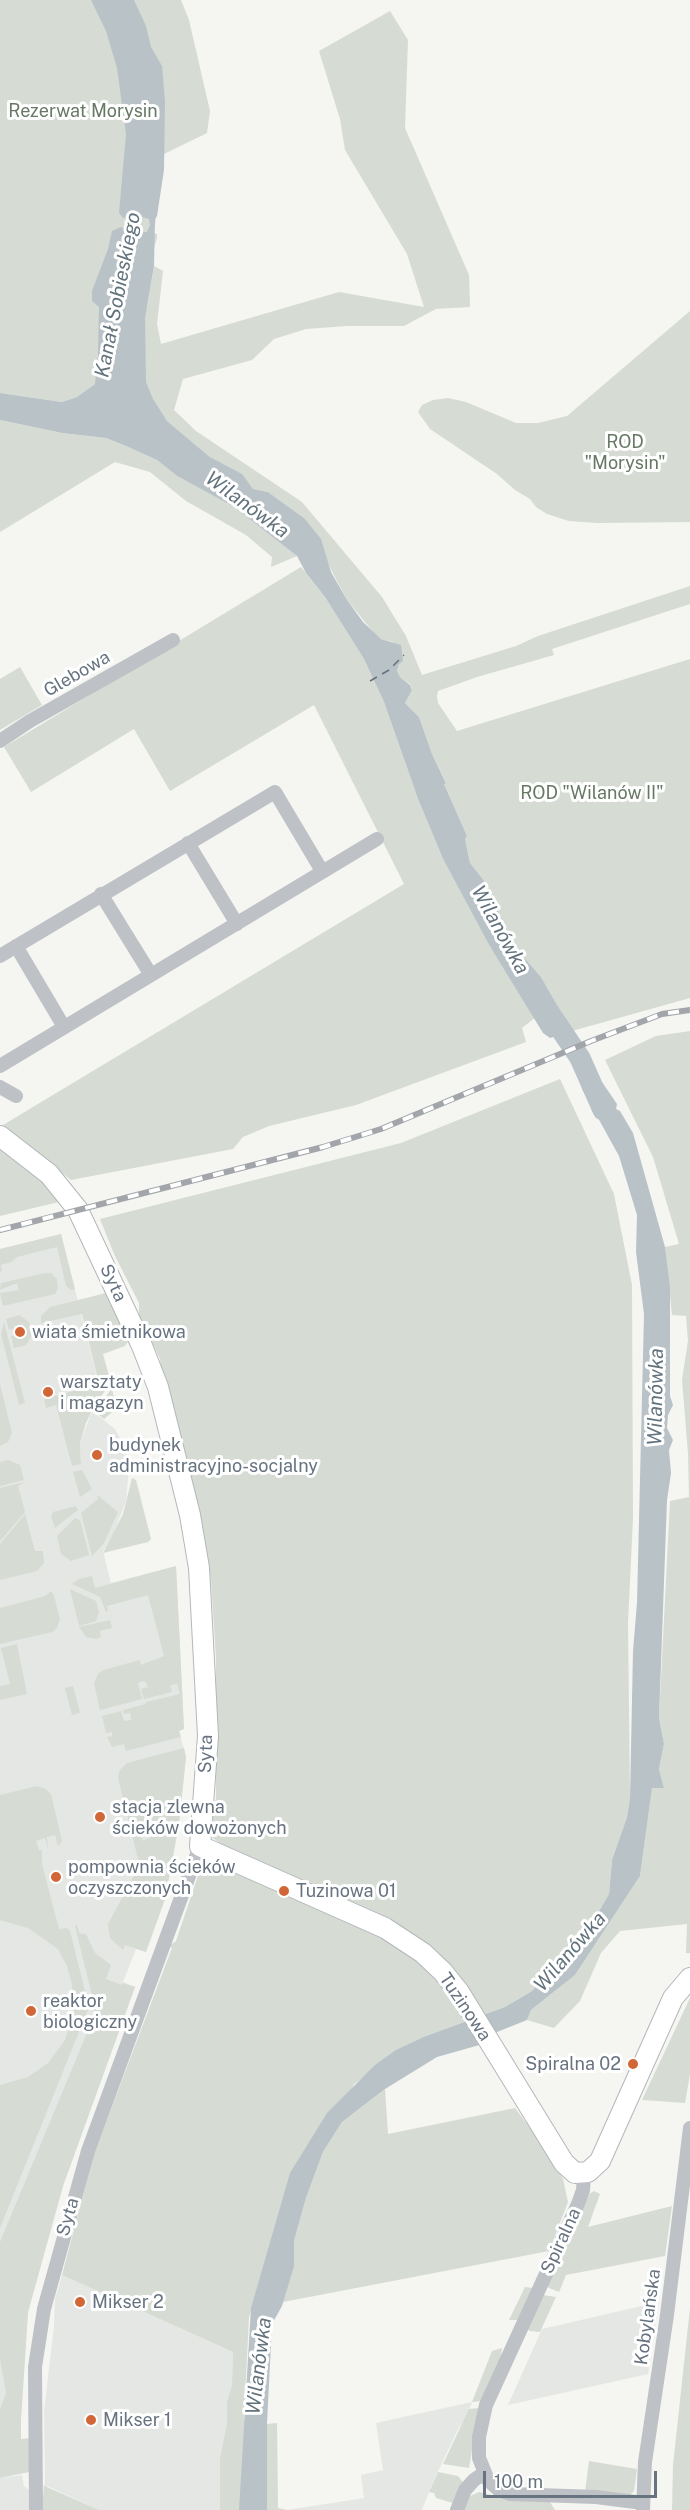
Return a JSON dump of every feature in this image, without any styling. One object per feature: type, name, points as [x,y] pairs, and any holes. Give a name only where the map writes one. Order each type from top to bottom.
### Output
[{"type":"street","name":"Glebowa","points":[[0,741],[30,721],[173,640]]},
{"type":"street","points":[[0,956],[275,792],[322,871]]},
{"type":"street","points":[[0,1066],[377,839]]},
{"type":"street","points":[[188,843],[237,924]]},
{"type":"street","points":[[101,894],[151,975]]},
{"type":"street","points":[[16,946],[64,1027]]},
{"type":"street","points":[[0,1087],[16,1096]]},
{"type":"street","name":"Syta","points":[[0,1136],[49,1174],[78,1210],[142,1346],[158,1387],[190,1515],[199,1568],[208,1736],[201,1846],[88,2151],[44,2309],[35,2367],[36,2510]]},
{"type":"street","name":"Tuzinowa","points":[[201,1846],[385,1928],[403,1939],[443,1972],[491,2044],[564,2163],[572,2171],[584,2174]]},
{"type":"street","points":[[584,2174],[593,2170],[600,2161],[673,1998],[690,1978]]},
{"type":"street","name":"Kobylańska","points":[[643,2506],[645,2462],[667,2315],[690,2128]]},
{"type":"street","name":"Spiralna","points":[[484,2474],[479,2448],[486,2405],[578,2204],[583,2190],[584,2174]]},
{"type":"street","points":[[457,2510],[465,2490],[474,2480],[484,2474],[493,2485],[510,2494],[562,2496],[643,2506]]},
{"type":"street","points":[[561,2510],[562,2496]]},
{"type":"shaded area","points":[[61,1234],[99,1385],[44,1399],[56,1405],[81,1464],[80,1443],[92,1411],[115,1429],[123,1444],[129,1467],[126,1501],[113,1535],[103,1551],[111,1583],[176,1566],[184,1729],[179,1731],[186,1757],[179,1824],[165,1899],[146,1952],[136,1949],[123,1982],[135,1987],[63,2186],[28,2312],[21,2419],[0,2422],[0,1249]]},
{"type":"shaded area","points":[[62,2275],[233,2352],[232,2384],[227,2402],[227,2423],[220,2458],[220,2510],[99,2510],[45,2485],[44,2411],[55,2299]]},
{"type":"shaded area","points":[[659,2302],[648,2374],[508,2405],[542,2329]]},
{"type":"shaded area","points":[[472,2402],[422,2510],[287,2510],[364,2498],[361,2475],[383,2470],[376,2423]]},
{"type":"shaded area","points":[[22,2475],[24,2486],[30,2491],[29,2510],[0,2510],[0,2478]]},
{"type":"green space","points":[[0,0],[181,0],[189,20],[210,111],[207,133],[164,154],[154,233],[157,234],[157,238],[146,275],[147,307],[154,266],[163,271],[157,324],[161,344],[339,292],[424,307],[407,254],[345,150],[340,119],[319,51],[390,11],[408,40],[405,128],[469,275],[470,307],[436,309],[404,326],[306,329],[274,339],[252,360],[183,379],[174,410],[196,431],[302,502],[382,597],[406,636],[422,675],[516,646],[538,636],[690,586],[690,604],[552,649],[554,655],[477,677],[438,691],[437,696],[438,703],[457,731],[690,659],[690,998],[572,1031],[541,977],[515,947],[484,882],[470,863],[465,839],[467,836],[444,784],[446,782],[432,754],[419,717],[405,703],[412,689],[397,671],[399,664],[393,642],[381,639],[374,633],[347,600],[304,518],[268,492],[253,489],[241,474],[210,457],[167,421],[95,384],[77,397],[62,402],[0,393]]},
{"type":"green space","name":"ROD \"Morysin\"","points":[[690,311],[690,522],[597,523],[569,521],[547,514],[497,474],[430,429],[418,412],[422,405],[433,400],[448,398],[466,402],[516,423],[538,423],[567,416]]},
{"type":"green space","points":[[0,420],[62,433],[106,438],[157,460],[177,476],[234,507],[297,556],[271,567],[272,557],[246,535],[186,501],[150,472],[115,462],[0,532]]},
{"type":"green space","points":[[301,567],[325,597],[364,659],[384,702],[418,799],[443,859],[488,943],[536,1017],[522,1028],[526,1042],[356,1105],[269,1126],[243,1137],[233,1149],[71,1180],[3,1125],[404,884],[314,705],[170,791],[134,729],[31,792],[4,747]]},
{"type":"green space","points":[[20,667],[42,705],[0,730],[0,679]]},
{"type":"green space","points":[[690,1031],[690,1953],[686,1953],[687,1924],[620,1931],[601,1953],[580,2001],[554,2028],[527,2020],[531,2010],[575,1975],[640,1876],[652,1787],[664,1788],[659,1769],[664,1744],[659,1718],[670,1501],[689,1497],[682,1380],[688,1341],[686,1316],[672,1315],[665,1247],[679,1244],[653,1157],[605,1060],[656,1036]]},
{"type":"green space","points":[[560,1079],[614,1194],[632,1285],[633,1518],[628,1623],[630,1798],[627,1817],[612,1860],[609,1894],[599,1911],[532,1991],[505,2007],[484,2015],[454,1970],[413,1934],[379,1914],[287,1876],[213,1838],[209,1826],[210,1812],[216,1799],[216,1658],[211,1580],[200,1515],[162,1380],[160,1359],[139,1316],[139,1303],[114,1254],[100,1219],[401,1143]]},
{"type":"green space","points":[[0,1145],[46,1181],[63,1201],[0,1216]]},
{"type":"green space","points":[[61,1234],[75,1289],[71,1290],[66,1286],[57,1247],[17,1257],[1,1265],[2,1271],[0,1272],[0,1249]]},
{"type":"green space","points":[[51,1273],[57,1279],[58,1288],[55,1294],[3,1306],[0,1293],[19,1290],[17,1283],[0,1290],[1,1283]]},
{"type":"green space","points":[[106,1293],[110,1295],[129,1340],[125,1346],[103,1354],[111,1383],[95,1404],[86,1423],[80,1443],[81,1464],[72,1466],[56,1405],[46,1408],[44,1399],[99,1384],[82,1314],[41,1323],[41,1316],[50,1307]]},
{"type":"green space","points":[[19,1315],[29,1322],[32,1335],[26,1345],[14,1348],[11,1336],[26,1333],[23,1324],[9,1330],[6,1319]]},
{"type":"green space","points":[[4,1322],[25,1403],[19,1405],[1,1334]]},
{"type":"green space","points":[[0,1384],[12,1433],[8,1442],[0,1446]]},
{"type":"green space","points":[[112,1388],[116,1409],[104,1419],[95,1412]]},
{"type":"green space","points":[[8,1460],[20,1465],[24,1480],[0,1486],[0,1462]]},
{"type":"green space","points":[[82,1470],[92,1489],[80,1497],[73,1472]]},
{"type":"green space","points":[[132,1478],[136,1480],[151,1539],[148,1542],[103,1553],[123,1514]]},
{"type":"green space","points":[[25,1482],[18,1486],[25,1512],[0,1541],[0,1488]]},
{"type":"green space","points":[[97,1495],[118,1512],[104,1543],[92,1556],[81,1513],[98,1499]]},
{"type":"green space","points":[[76,1506],[78,1510],[55,1528],[51,1516],[53,1512]]},
{"type":"green space","points":[[25,1514],[35,1551],[43,1551],[44,1563],[37,1571],[0,1580],[0,1544]]},
{"type":"green space","points":[[75,1518],[80,1520],[89,1555],[71,1561],[61,1554],[57,1536]]},
{"type":"green space","points":[[176,1566],[184,1729],[179,1731],[181,1737],[126,1751],[124,1744],[112,1747],[107,1737],[112,1736],[112,1732],[106,1733],[102,1716],[121,1711],[124,1721],[131,1720],[130,1713],[124,1714],[123,1710],[180,1694],[177,1684],[170,1685],[172,1692],[144,1699],[141,1689],[148,1687],[143,1681],[138,1683],[142,1699],[100,1710],[94,1683],[98,1674],[103,1670],[140,1660],[141,1665],[164,1656],[148,1595],[107,1606],[108,1611],[106,1612],[100,1597],[72,1584],[79,1579],[92,1576],[95,1588]]},
{"type":"green space","points":[[70,1589],[96,1601],[99,1612],[96,1621],[79,1626]]},
{"type":"green space","points":[[51,1591],[60,1619],[57,1628],[52,1632],[0,1644],[0,1608],[45,1596]]},
{"type":"green space","points":[[110,1620],[112,1628],[100,1631],[101,1637],[96,1639],[86,1637],[79,1627]]},
{"type":"green space","points":[[17,1644],[27,1694],[0,1700],[0,1686],[10,1684],[1,1648]]},
{"type":"green space","points":[[73,1686],[80,1713],[72,1715],[65,1688]]},
{"type":"green space","points":[[184,1748],[186,1757],[179,1824],[165,1899],[146,1952],[125,1945],[123,1950],[110,1938],[108,1924],[139,1863],[118,1778],[119,1771],[127,1763]],"holes":[[[157,1822],[162,1831],[143,1841],[140,1834]]]},
{"type":"green space","points":[[37,1786],[46,1789],[51,1794],[62,1841],[58,1846],[55,1835],[47,1837],[48,1849],[45,1838],[36,1841],[39,1850],[42,1850],[42,1864],[59,1929],[67,1928],[70,1931],[89,2007],[0,2228],[0,2085],[28,2077],[48,2063],[65,2040],[74,2013],[72,1984],[67,1966],[58,1949],[28,1928],[0,1920],[0,1795]]},
{"type":"green space","points":[[211,1858],[383,1934],[417,1955],[469,2020],[426,2036],[354,2084],[257,2293],[249,2317],[244,2417],[253,2510],[220,2510],[220,2458],[227,2423],[227,2402],[232,2384],[233,2352],[62,2275],[94,2154],[172,1948],[169,1946],[176,1941],[203,1861]]},
{"type":"green space","points":[[77,1925],[79,1933],[86,1934],[95,1953],[111,1965],[106,1979],[135,1987],[63,2186],[28,2312],[21,2439],[30,2438],[29,2472],[0,2478],[0,2409],[6,2393],[0,2359],[0,2242],[94,2016],[94,2003],[75,1926]]},
{"type":"green space","points":[[690,1998],[690,2074],[685,2103],[642,2100]]},
{"type":"green space","points":[[385,2089],[388,2134],[515,2108],[547,2151],[563,2179],[568,2202],[549,2251],[283,2302],[294,2267],[294,2241],[306,2198],[323,2152],[342,2122]]},
{"type":"green space","points":[[594,2191],[600,2194],[588,2227],[672,2206],[665,2256],[566,2275],[559,2292],[549,2288],[547,2286],[575,2219],[581,2215],[589,2194]]},
{"type":"green space","points":[[525,2287],[532,2288],[518,2320],[509,2320]]},
{"type":"green space","points":[[543,2295],[556,2297],[540,2332],[530,2331],[527,2329]]},
{"type":"green space","points":[[690,2308],[690,2510],[672,2510],[673,2465]]},
{"type":"green space","points":[[502,2348],[500,2362],[481,2401],[472,2402],[492,2351]]},
{"type":"green space","points":[[479,2408],[469,2468],[443,2464],[469,2409]]},
{"type":"green space","points":[[277,2423],[278,2508],[287,2510],[260,2510],[267,2499],[252,2440],[267,2424]]},
{"type":"green space","points":[[589,2461],[637,2469],[634,2491],[630,2495],[585,2492]]},
{"type":"green space","points":[[438,2472],[458,2476],[463,2482],[453,2503],[436,2498],[434,2493],[429,2492]]},
{"type":"green space","points":[[44,2485],[49,2488],[99,2510],[42,2510]]},
{"type":"green space","points":[[479,2492],[510,2500],[550,2502],[555,2510],[464,2510],[470,2496]]},
{"type":"water","name":"Kanał Sobieskiego","points":[[91,0],[134,0],[146,26],[151,47],[162,66],[165,101],[164,170],[155,219],[154,266],[145,318],[146,382],[153,399],[167,421],[210,457],[242,474],[253,489],[268,492],[304,518],[321,539],[331,572],[363,622],[381,639],[401,645],[403,661],[399,664],[397,671],[412,690],[405,703],[419,717],[432,754],[446,783],[444,784],[467,836],[465,839],[470,863],[484,881],[515,947],[541,977],[572,1031],[550,1038],[543,1033],[488,943],[443,859],[418,799],[384,702],[364,659],[297,556],[234,507],[177,476],[157,460],[106,438],[62,433],[0,420],[0,393],[62,402],[77,397],[95,384],[99,307],[92,301],[92,291],[108,249],[112,231],[121,227],[134,233],[147,232],[150,225],[149,219],[139,216],[123,218],[119,213],[126,134],[117,68],[106,31]]},
{"type":"water","points":[[602,1082],[617,1104],[616,1109],[620,1111],[633,1133],[665,1247],[670,1287],[670,1396],[673,1405],[668,1415],[667,1428],[673,1440],[669,1450],[671,1473],[667,1500],[659,1718],[664,1744],[659,1769],[664,1788],[652,1788],[640,1876],[575,1975],[531,2010],[527,2020],[497,2032],[483,2044],[437,2057],[385,2089],[342,2122],[323,2152],[306,2198],[294,2241],[294,2267],[282,2306],[272,2324],[267,2424],[267,2510],[239,2510],[251,2308],[290,2173],[327,2113],[375,2065],[396,2050],[426,2036],[505,2007],[532,1991],[599,1911],[609,1894],[612,1860],[627,1817],[630,1798],[644,1314],[636,1252],[637,1215],[619,1156],[582,1089]]},
{"type":"waterway","name":"Wilanówka","points":[[549,1012],[580,1058],[603,1110]]},
{"type":"ferry route","points":[[370,681],[389,670],[404,655]]},
{"type":"railway","points":[[0,1230],[323,1147],[381,1129],[591,1041],[662,1014],[690,1010]]},
{"type":"place","name":"wiata śmietnikowa","points":[[20,1332]]},
{"type":"place","name":"warsztaty i magazyn","points":[[48,1392]]},
{"type":"place","name":"budynek administracyjno-socjalny","points":[[97,1455]]},
{"type":"place","name":"stacja zlewna ścieków dowożonych","points":[[100,1817]]},
{"type":"place","name":"pompownia ścieków oczyszczonych","points":[[56,1877]]},
{"type":"place","name":"Tuzinowa 01","points":[[284,1891]]},
{"type":"place","name":"reaktor biologiczny","points":[[31,2011]]},
{"type":"place","name":"Spiralna 02","points":[[633,2064]]},
{"type":"place","name":"Mikser 2","points":[[80,2302]]},
{"type":"place","name":"Mikser 1","points":[[91,2420]]},
{"type":"park label","name":"Rezerwat Morysin","points":[[83,111]]},
{"type":"park label","name":"ROD \"Wilanów II\"","points":[[592,793]]}]
